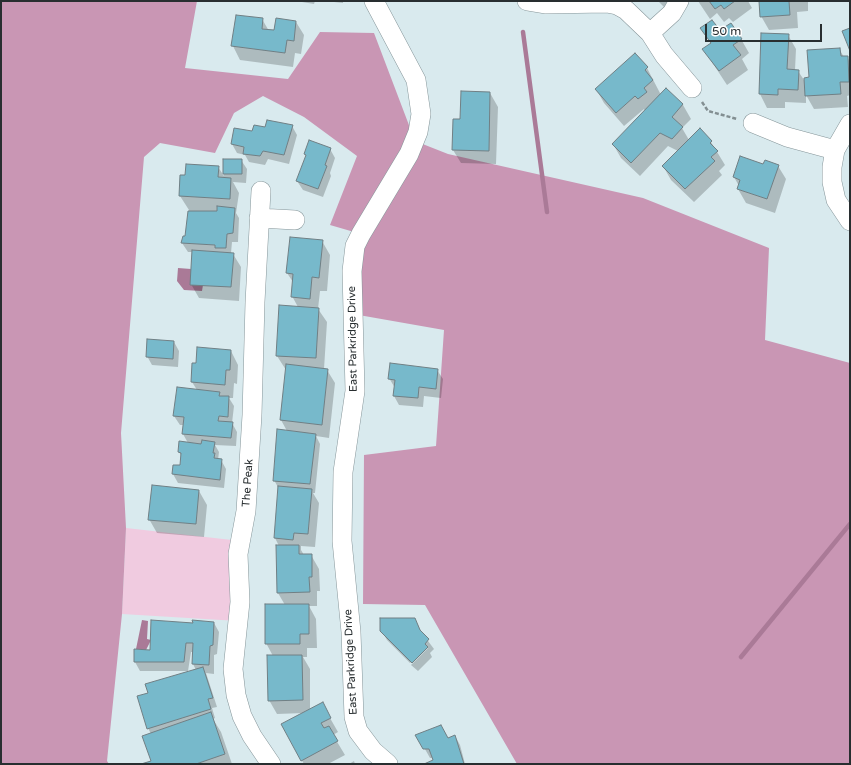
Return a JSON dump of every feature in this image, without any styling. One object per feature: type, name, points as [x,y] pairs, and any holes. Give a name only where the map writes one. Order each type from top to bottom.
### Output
[{"type":"street","name":"East Parkridge Drive","points":[[374,1],[416,80],[421,114],[418,132],[409,154],[355,246],[352,271],[355,391],[343,472],[342,541],[352,640],[354,717],[358,731],[373,750],[388,764]]},
{"type":"street","points":[[526,1],[545,4],[588,2],[607,3],[626,10],[650,33],[664,55],[692,88]]},
{"type":"street","points":[[650,33],[672,13],[679,1]]},
{"type":"street","points":[[753,123],[788,137],[835,150]]},
{"type":"street","points":[[850,124],[835,150],[832,182],[836,200],[850,221]]},
{"type":"street","name":"The Peak","points":[[261,192],[252,423],[246,511],[238,554],[240,602],[234,669],[236,695],[242,716],[252,736],[271,764]]},
{"type":"street","points":[[259,218],[296,220]]},
{"type":"path","points":[[692,88],[708,111],[753,123]]},
{"type":"shaded area","points":[[1,1],[197,1],[185,68],[288,79],[320,32],[374,33],[415,141],[448,154],[643,198],[769,248],[765,340],[850,363],[850,764],[517,764],[425,605],[363,604],[364,455],[436,446],[444,330],[353,314],[361,234],[330,225],[357,156],[304,117],[263,96],[234,113],[215,153],[160,143],[144,157],[121,433],[126,528],[122,614],[107,761],[109,764],[1,764]]},
{"type":"shaded area","points":[[178,268],[191,269],[203,285],[202,291],[184,290],[177,281]]},
{"type":"shaded area","points":[[126,528],[232,540],[238,621],[122,614]]},
{"type":"shaded area","points":[[142,620],[148,621],[147,639],[151,640],[146,650],[136,649]]},
{"type":"building","points":[[709,1],[735,1],[724,9],[721,5],[715,9]]},
{"type":"building","points":[[759,1],[789,1],[790,15],[760,17]]},
{"type":"building","points":[[236,15],[263,18],[262,29],[274,30],[276,18],[296,21],[294,41],[287,40],[285,53],[231,46]]},
{"type":"building","points":[[712,20],[720,30],[731,23],[742,39],[733,45],[741,55],[719,71],[702,49],[711,43],[700,28]]},
{"type":"building","points":[[850,28],[850,51],[842,31]]},
{"type":"building","points":[[761,33],[789,34],[787,69],[799,70],[798,90],[778,89],[778,95],[759,94]]},
{"type":"building","points":[[840,48],[841,56],[848,56],[849,82],[840,82],[841,94],[805,96],[804,78],[809,77],[807,50]]},
{"type":"building","points":[[635,53],[648,67],[645,70],[653,80],[644,88],[647,92],[638,99],[635,96],[616,113],[595,89]]},
{"type":"building","points":[[666,88],[683,104],[672,117],[683,127],[672,139],[660,133],[631,163],[612,144]]},
{"type":"building","points":[[461,91],[490,92],[489,151],[452,150],[453,119],[460,119]]},
{"type":"building","points":[[267,120],[293,125],[284,155],[263,151],[260,156],[243,154],[244,147],[231,144],[234,128],[252,131],[254,125],[265,127]]},
{"type":"building","points":[[700,128],[712,141],[710,143],[718,151],[711,157],[715,161],[685,189],[662,166]]},
{"type":"building","points":[[309,140],[331,148],[325,165],[327,166],[318,189],[296,181],[306,155],[304,154]]},
{"type":"building","points":[[740,156],[763,164],[765,160],[779,165],[767,199],[737,189],[740,180],[733,177]]},
{"type":"building","points":[[223,159],[242,159],[242,174],[223,174]]},
{"type":"building","points":[[186,164],[219,166],[218,177],[231,178],[230,199],[179,196],[180,175],[185,175]]},
{"type":"building","points":[[217,206],[235,208],[233,233],[227,234],[226,248],[215,248],[215,245],[181,243],[183,236],[185,236],[188,211],[217,211]]},
{"type":"building","points":[[290,237],[323,240],[319,278],[312,277],[310,299],[291,297],[293,274],[286,273]]},
{"type":"building","points":[[192,250],[234,253],[231,287],[190,285]]},
{"type":"building","points":[[279,305],[319,308],[316,358],[276,356]]},
{"type":"building","points":[[147,339],[174,341],[173,359],[146,357]]},
{"type":"building","points":[[197,347],[231,350],[230,370],[226,370],[225,385],[191,382],[192,363],[196,363]]},
{"type":"building","points":[[390,363],[438,369],[436,389],[419,387],[418,398],[393,396],[395,380],[388,379]]},
{"type":"building","points":[[286,364],[328,369],[322,425],[280,420]]},
{"type":"building","points":[[177,387],[220,392],[219,396],[229,396],[228,417],[219,416],[218,421],[233,422],[231,438],[182,434],[184,417],[173,416]]},
{"type":"building","points":[[277,429],[316,434],[310,484],[273,481]]},
{"type":"building","points":[[202,440],[215,442],[213,453],[215,453],[214,458],[222,459],[220,480],[172,474],[173,465],[180,465],[181,453],[178,452],[179,441],[201,444]]},
{"type":"building","points":[[152,485],[199,490],[196,524],[148,520]]},
{"type":"building","points":[[278,486],[312,489],[308,534],[294,533],[293,540],[274,538]]},
{"type":"building","points":[[276,545],[299,545],[299,554],[312,554],[312,577],[309,577],[310,592],[277,593]]},
{"type":"building","points":[[265,604],[309,604],[309,634],[300,634],[300,644],[265,644]]},
{"type":"building","points":[[380,618],[415,618],[420,630],[429,639],[425,644],[428,647],[412,663],[380,631]]},
{"type":"building","points":[[151,620],[193,623],[192,620],[214,622],[213,645],[210,646],[209,665],[192,664],[193,643],[186,643],[184,662],[134,662],[134,649],[150,650]]},
{"type":"building","points":[[267,655],[302,655],[303,700],[268,701]]},
{"type":"building","points":[[203,667],[213,698],[208,699],[211,709],[147,729],[137,696],[148,693],[145,684]]},
{"type":"building","points":[[323,702],[331,718],[321,723],[324,728],[329,726],[338,741],[301,761],[281,724]]},
{"type":"building","points":[[211,712],[225,754],[196,764],[141,764],[151,761],[142,736]]},
{"type":"building","points":[[441,725],[448,738],[455,735],[464,764],[424,764],[433,760],[429,749],[423,749],[415,735]]},
{"type":"waterway","points":[[523,32],[547,212]]},
{"type":"waterway","points":[[741,657],[850,524]]}]
